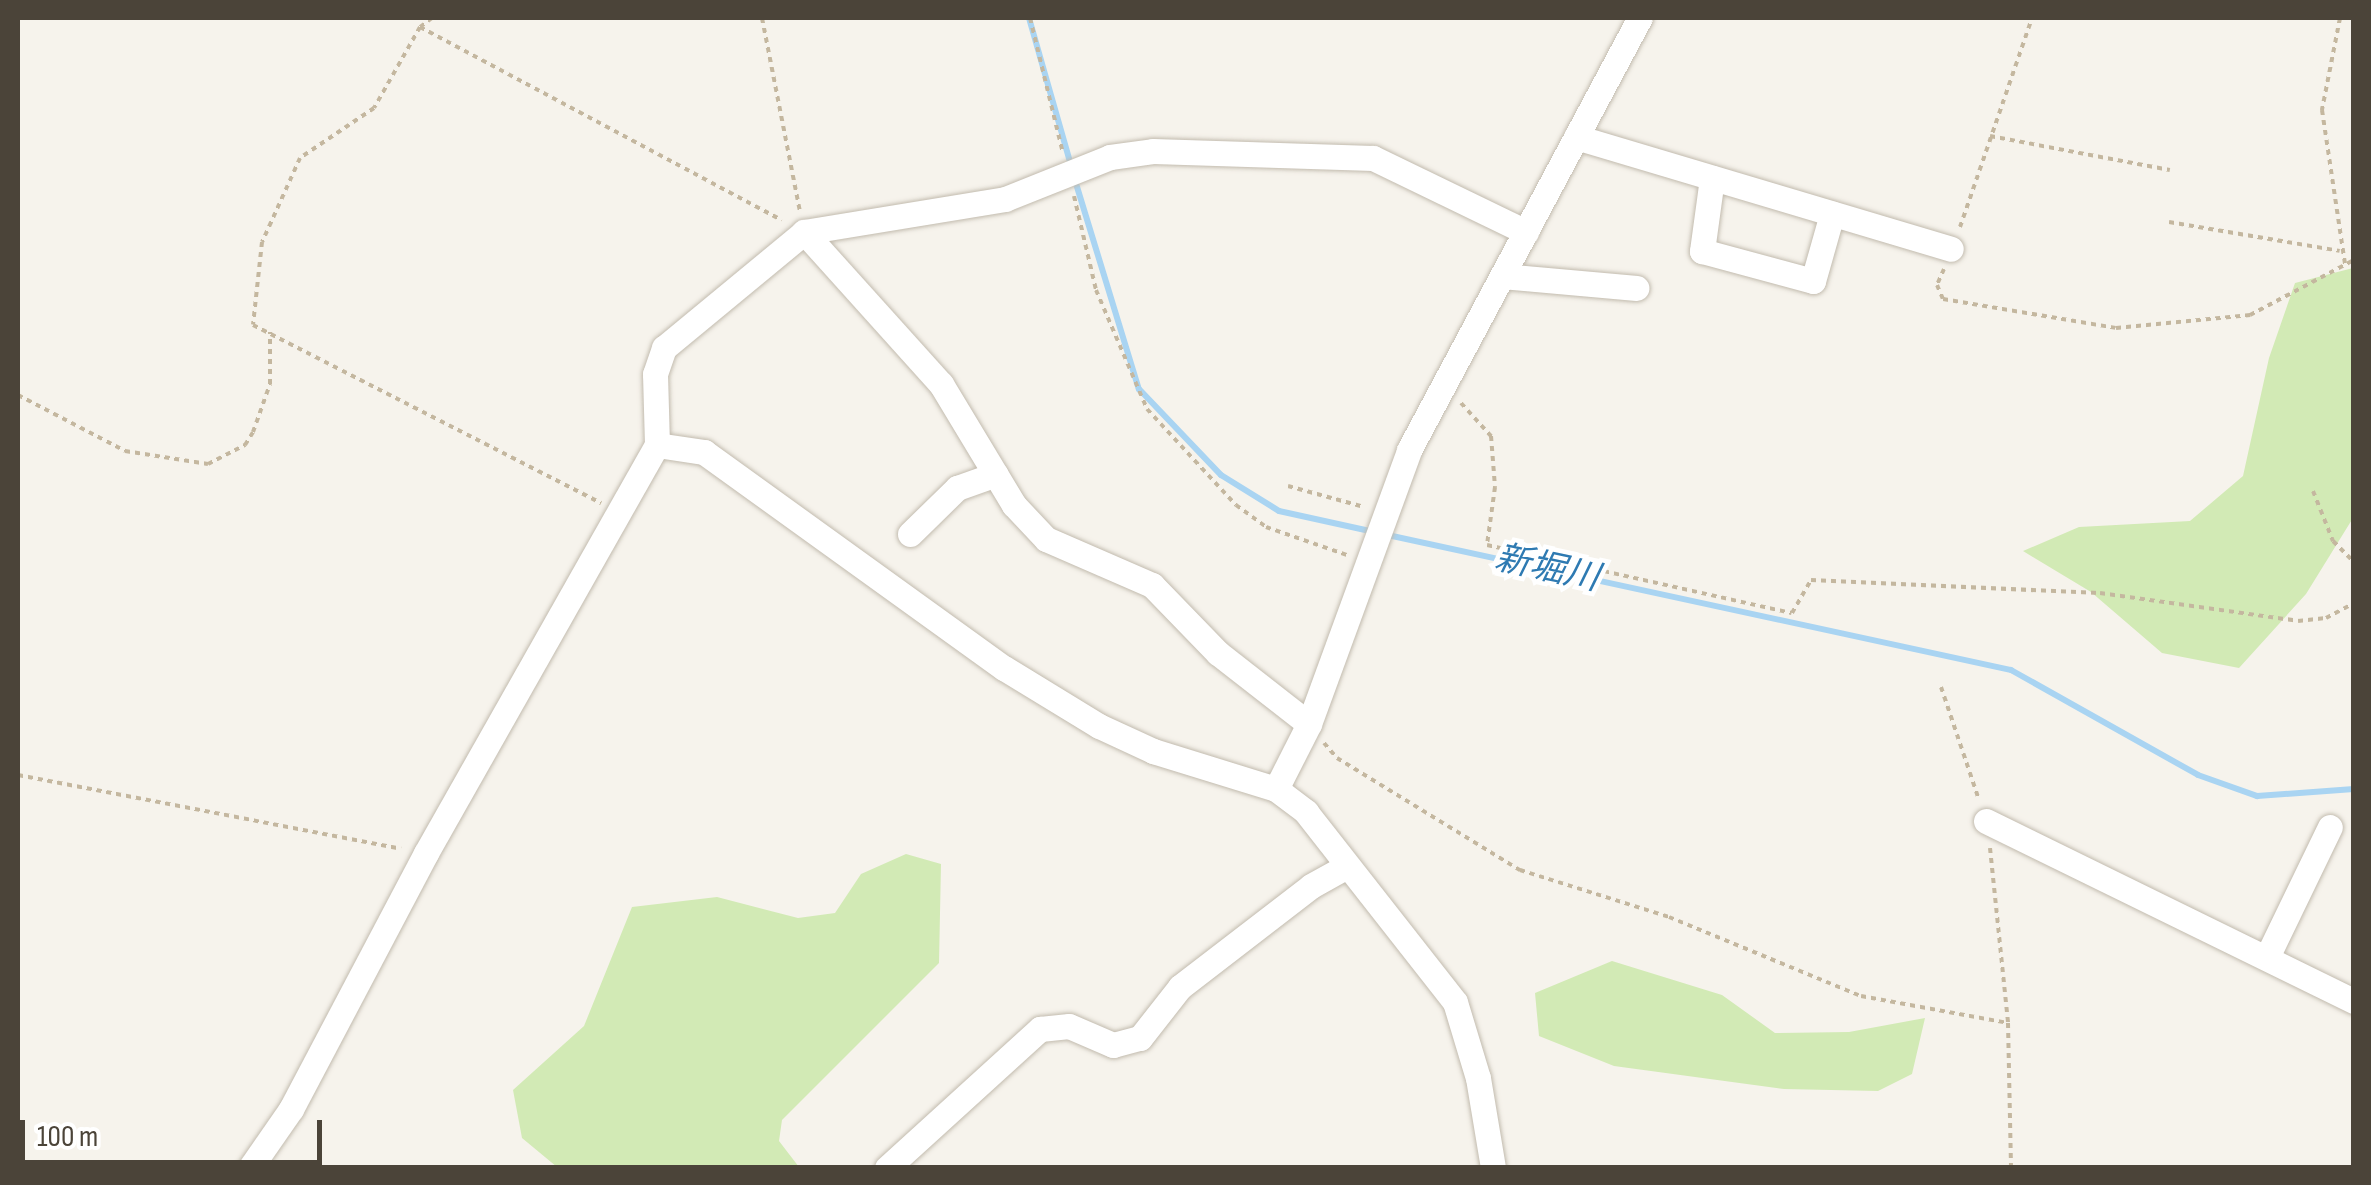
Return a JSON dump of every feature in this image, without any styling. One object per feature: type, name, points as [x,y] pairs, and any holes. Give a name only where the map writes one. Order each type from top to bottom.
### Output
[{"type":"street","points":[[1276,789],[1309,724],[1409,450],[1640,18]]},
{"type":"street","points":[[1576,138],[1951,249]]},
{"type":"street","points":[[250,1168],[292,1109],[426,853],[657,445],[656,374],[664,348],[804,232],[1005,199],[1110,157],[1153,151],[1373,158],[1526,232]]},
{"type":"street","points":[[1712,178],[1702,250],[1813,281],[1832,214]]},
{"type":"street","points":[[804,232],[940,384],[996,474],[1046,540],[1152,585],[1218,652],[1309,724]]},
{"type":"street","points":[[1502,276],[1636,288]]},
{"type":"street","points":[[657,445],[704,452],[1004,668],[1099,726],[1208,771],[1276,789],[1306,812],[1455,1002],[1478,1078],[1492,1168]]},
{"type":"street","points":[[910,534],[957,488],[996,474]]},
{"type":"street","points":[[1986,821],[2268,955],[2354,1001]]},
{"type":"street","points":[[2268,955],[2330,828]]},
{"type":"street","points":[[887,1168],[1040,1028],[1068,1026],[1113,1044],[1140,1038],[1180,986],[1311,886],[1347,866]]},
{"type":"path","points":[[432,18],[420,26],[374,108],[300,158],[262,242],[252,325],[618,512]]},
{"type":"path","points":[[762,18],[804,232]]},
{"type":"path","points":[[1030,18],[1096,290],[1146,409],[1236,505],[1266,526],[1370,563]]},
{"type":"path","points":[[2032,18],[1937,284],[1943,298],[2116,328],[2250,315],[2354,260]]},
{"type":"path","points":[[2340,18],[2322,110],[2340,251],[2345,264]]},
{"type":"path","points":[[420,26],[804,232]]},
{"type":"path","points":[[1990,136],[2170,170]]},
{"type":"path","points":[[2169,222],[2340,251]]},
{"type":"path","points":[[18,395],[125,451],[208,464],[245,445],[253,432],[270,384],[270,332]]},
{"type":"path","points":[[1442,389],[1477,414],[1491,436],[1495,487],[1487,545],[1792,614],[1811,580],[2100,592],[2298,621],[2326,618],[2354,603]]},
{"type":"path","points":[[1288,486],[1388,512]]},
{"type":"path","points":[[2314,491],[2333,541],[2354,562]]},
{"type":"path","points":[[1940,686],[1986,821],[2008,1024],[2011,1168]]},
{"type":"path","points":[[1309,724],[1337,758],[1520,870],[1669,917],[1861,996],[2008,1024]]},
{"type":"path","points":[[18,774],[426,853]]},
{"type":"green space","points":[[2353,268],[2353,518],[2306,594],[2239,668],[2162,653],[2091,592],[2023,551],[2079,527],[2190,521],[2243,476],[2269,358],[2295,283]]},
{"type":"green space","points":[[906,854],[941,864],[939,963],[782,1120],[779,1141],[799,1167],[557,1167],[522,1138],[513,1090],[584,1026],[632,907],[717,897],[798,918],[835,913],[861,874]]},
{"type":"green space","points":[[1612,961],[1722,995],[1775,1033],[1849,1032],[1925,1018],[1912,1074],[1878,1091],[1784,1089],[1614,1066],[1539,1036],[1535,993]]},
{"type":"waterway","name":"新堀川","points":[[1029,18],[1071,165]]},
{"type":"waterway","name":"新堀川","points":[[1074,177],[1139,389],[1221,475],[1279,511],[1370,531]]},
{"type":"waterway","name":"新堀川","points":[[1383,534],[2011,670],[2198,775],[2257,796],[2354,789]]}]
